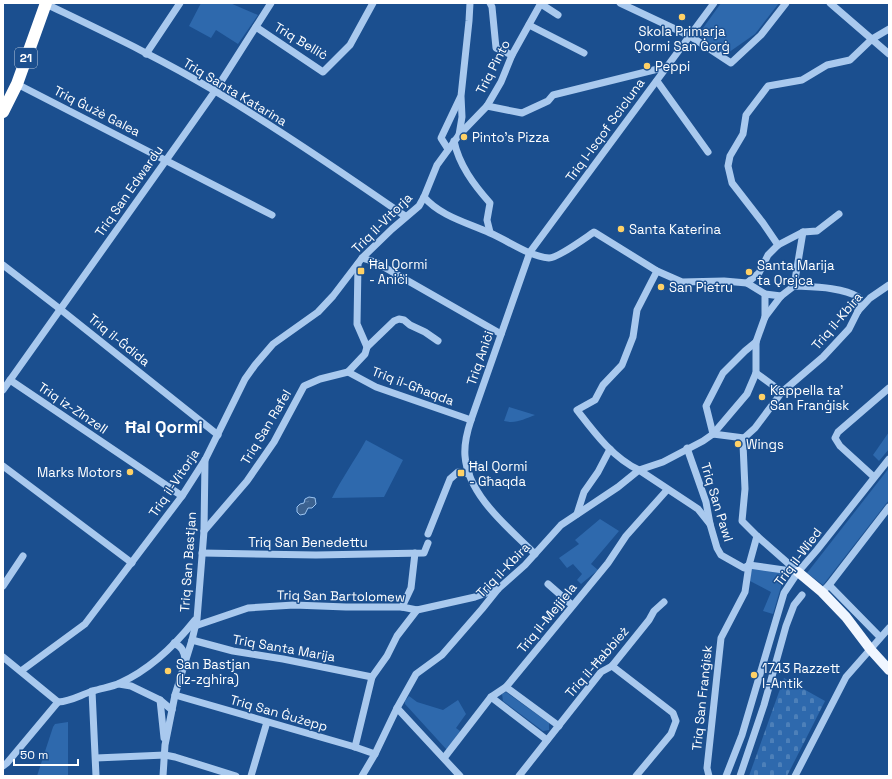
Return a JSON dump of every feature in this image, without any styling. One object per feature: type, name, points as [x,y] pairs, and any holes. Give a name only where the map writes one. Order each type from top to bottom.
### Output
[{"type":"highway","name":"21","points":[[3,112],[17,84],[45,3]]},
{"type":"main road","points":[[798,572],[825,589],[871,650],[889,670]]},
{"type":"street","name":"Triq Santa Katarina","points":[[45,3],[146,54],[214,91],[341,171],[405,216]]},
{"type":"street","points":[[146,54],[180,3]]},
{"type":"street","name":"Triq San Edwardu","points":[[3,390],[166,161],[214,91],[271,3]]},
{"type":"street","name":"Triq Belliċ","points":[[256,27],[323,72],[350,45],[373,3]]},
{"type":"street","points":[[459,135],[462,117],[461,96],[470,3]]},
{"type":"street","points":[[490,3],[492,7],[496,48],[512,55]]},
{"type":"street","points":[[541,3],[558,15]]},
{"type":"street","name":"Triq Pinto","points":[[459,135],[487,106],[501,82],[512,55],[541,3]]},
{"type":"street","points":[[620,3],[690,36],[731,63],[761,34],[786,3]]},
{"type":"street","name":"Triq l-Isqof Scicluna","points":[[530,252],[714,3]]},
{"type":"street","points":[[830,3],[889,54]]},
{"type":"street","points":[[529,24],[584,53]]},
{"type":"street","points":[[778,245],[732,183],[728,166],[730,156],[743,134],[746,115],[768,86],[802,80],[827,65],[850,60],[872,39],[889,29]]},
{"type":"street","points":[[487,106],[522,113],[548,101],[553,95],[666,67]]},
{"type":"street","points":[[657,81],[708,152]]},
{"type":"street","name":"Triq Ġużè Galea","points":[[17,84],[272,215]]},
{"type":"street","points":[[448,149],[441,138],[461,96]]},
{"type":"street","name":"Triq il-Vitorja","points":[[21,671],[86,624],[182,496],[205,460],[244,378],[273,344],[318,312],[333,296],[360,261],[405,216],[419,206],[437,165],[459,135]]},
{"type":"street","points":[[454,141],[457,153],[474,185],[490,203],[487,220],[490,232]]},
{"type":"street","points":[[424,197],[430,204],[454,218],[490,232],[530,252],[550,258],[558,255],[594,232],[657,271],[682,282],[724,281],[747,283],[765,294],[781,296]]},
{"type":"street","points":[[747,283],[759,273],[768,255],[778,245],[803,232],[817,231],[839,214]]},
{"type":"street","points":[[794,286],[803,232]]},
{"type":"street","name":"Triq Aniċi","points":[[530,252],[471,420],[465,440],[465,456],[469,474],[476,490],[494,514],[535,554]]},
{"type":"street","points":[[367,347],[357,324],[360,261],[375,262],[501,334]]},
{"type":"street","name":"Triq il-Ġdida","points":[[3,265],[218,435]]},
{"type":"street","points":[[657,271],[637,310],[633,337],[622,365],[603,386],[595,400],[577,410],[610,449],[628,466],[639,470],[667,490],[698,509],[710,524]]},
{"type":"street","name":"Triq il-Kbira","points":[[744,438],[760,421],[782,392],[823,357],[849,329],[858,311],[870,298],[889,285]]},
{"type":"street","points":[[782,392],[756,373],[756,342],[765,318],[781,296],[794,286],[827,288],[852,293],[858,298],[858,311]]},
{"type":"street","points":[[765,294],[765,318]]},
{"type":"street","points":[[348,372],[365,354],[367,347],[394,321],[399,319],[404,320],[438,341]]},
{"type":"street","points":[[756,342],[723,374],[706,406],[713,434],[744,438],[745,489],[742,522],[798,572]]},
{"type":"street","name":"Triq il-Għaqda","points":[[348,372],[376,387],[471,420]]},
{"type":"street","name":"Triq San Rafel","points":[[204,531],[247,481],[274,442],[304,386],[320,379],[348,372]]},
{"type":"street","name":"Triq il-Kbira","points":[[362,776],[416,674],[442,655],[498,589],[525,565],[561,525],[618,487],[639,470],[663,462],[687,448],[703,441],[713,434],[747,394],[756,373]]},
{"type":"street","name":"Triq iz-Zinzell","points":[[10,380],[182,496]]},
{"type":"street","points":[[874,477],[840,446],[835,438],[838,432],[889,388]]},
{"type":"street","name":"Triq San Pawl","points":[[687,448],[706,502],[710,524],[717,548],[721,555],[744,568],[749,565]]},
{"type":"street","points":[[577,514],[584,492],[598,472],[610,449]]},
{"type":"street","name":"Triq il-Wied","points":[[726,776],[742,735],[784,593],[798,572],[889,459]]},
{"type":"street","name":"Triq San Bastjan","points":[[163,724],[176,696],[192,640],[197,616],[204,531],[205,460]]},
{"type":"street","points":[[3,466],[132,563]]},
{"type":"street","points":[[428,534],[450,479],[458,472],[469,474]]},
{"type":"street","name":"Triq il-Mejjiela","points":[[444,758],[491,697],[506,687],[608,563],[626,536],[667,490]]},
{"type":"street","points":[[880,637],[825,589],[889,507]]},
{"type":"street","name":"Triq San Franġisk","points":[[710,775],[708,768],[721,638],[745,592],[749,565],[757,536]]},
{"type":"street","points":[[402,607],[411,588],[415,553],[424,553],[428,543]]},
{"type":"street","name":"Triq San Benedettu","points":[[202,553],[316,555],[415,553]]},
{"type":"street","points":[[3,586],[23,556]]},
{"type":"street","points":[[749,565],[798,572]]},
{"type":"street","points":[[548,584],[572,606]]},
{"type":"street","name":"Triq San Bartolomew","points":[[195,626],[248,608],[294,604],[346,607],[402,607],[417,610],[475,597],[498,589]]},
{"type":"street","name":"Triq il-Wied","points":[[740,776],[764,705],[786,626],[794,606],[802,595]]},
{"type":"street","points":[[475,597],[482,609]]},
{"type":"street","name":"Triq il-Ħabbież","points":[[519,776],[601,672],[612,666],[649,620],[654,610],[664,602]]},
{"type":"street","points":[[355,746],[372,677],[387,656],[397,636],[417,610]]},
{"type":"street","points":[[3,766],[58,702],[69,701],[92,691],[119,684],[142,670],[174,643],[197,616],[207,622]]},
{"type":"street","points":[[795,776],[846,677],[889,628]]},
{"type":"street","name":"Triq Santa Marija","points":[[192,640],[233,651],[284,659],[372,677]]},
{"type":"street","points":[[174,643],[180,646],[184,652],[185,663]]},
{"type":"street","points":[[3,657],[58,702]]},
{"type":"street","points":[[612,666],[672,713],[676,721],[671,734],[636,776]]},
{"type":"street","points":[[119,684],[130,686],[160,700],[170,709]]},
{"type":"street","points":[[506,687],[559,726]]},
{"type":"street","points":[[92,691],[96,776]]},
{"type":"street","name":"Triq San Ġużepp","points":[[176,696],[355,746],[375,754]]},
{"type":"street","points":[[491,697],[547,740]]},
{"type":"street","name":"Triq San Bastjan","points":[[160,700],[165,745]]},
{"type":"street","points":[[398,708],[460,776]]},
{"type":"street","name":"Triq San Bastjan","points":[[163,776],[165,745],[170,709]]},
{"type":"street","points":[[251,776],[267,722]]},
{"type":"street","points":[[96,758],[164,755],[236,776]]},
{"type":"street","points":[[721,776],[726,776]]},
{"type":"green space","points":[[201,3],[230,3],[258,15],[238,44],[216,30],[211,38],[189,26]]},
{"type":"green space","points":[[721,3],[779,3],[755,34],[725,55],[698,35]]},
{"type":"green space","points":[[509,407],[535,415],[516,421],[504,421]]},
{"type":"green space","points":[[889,432],[889,449],[879,461],[873,455]]},
{"type":"green space","points":[[366,440],[403,460],[384,497],[332,498],[340,483]]},
{"type":"green space","points":[[889,468],[889,500],[823,585],[807,573]]},
{"type":"green space","points":[[600,519],[619,531],[591,564],[598,570],[581,584],[577,580],[582,574],[573,564],[567,568],[559,558],[579,544],[575,540]]},
{"type":"green space","points":[[752,567],[785,573],[773,614],[763,611],[771,592],[750,581]]},
{"type":"green space","points":[[784,678],[825,701],[787,776],[749,776]]},
{"type":"green space","points":[[506,692],[549,723],[549,730],[543,731],[503,701],[502,694]]},
{"type":"green space","points":[[409,696],[417,702],[443,710],[458,700],[466,714],[456,728],[460,731],[447,750],[405,704],[405,701]]},
{"type":"green space","points":[[68,722],[68,776],[37,776],[53,727],[55,724]]},
{"type":"water","points":[[309,497],[315,498],[316,504],[312,508],[308,508],[305,514],[300,515],[297,512],[297,507],[304,503],[305,499]]},
{"type":"place","name":"Skola Primarja Qormi San Ġorġ","points":[[682,17]]},
{"type":"place","name":"Peppi","points":[[647,66]]},
{"type":"place","name":"Pinto's Pizza","points":[[464,137]]},
{"type":"place","name":"Santa Katerina","points":[[621,229]]},
{"type":"place","name":"Ħal Qormi - Aniċi","points":[[361,271]]},
{"type":"place","name":"Santa Marija ta Qrejca","points":[[749,272]]},
{"type":"place","name":"San Pietru","points":[[661,287]]},
{"type":"place","name":"Kappella ta' San Franġisk","points":[[762,397]]},
{"type":"place","name":"Wings","points":[[738,444]]},
{"type":"place","name":"Marks Motors","points":[[130,472]]},
{"type":"place","name":"Ħal Qormi - Għaqda","points":[[461,473]]},
{"type":"place","name":"San Bastjan (Iz-zghira)","points":[[168,671]]},
{"type":"place","name":"1743 Razzett l-Antik","points":[[754,675]]},
{"type":"district","name":"Ħal Qormi","points":[[164,427]]}]
